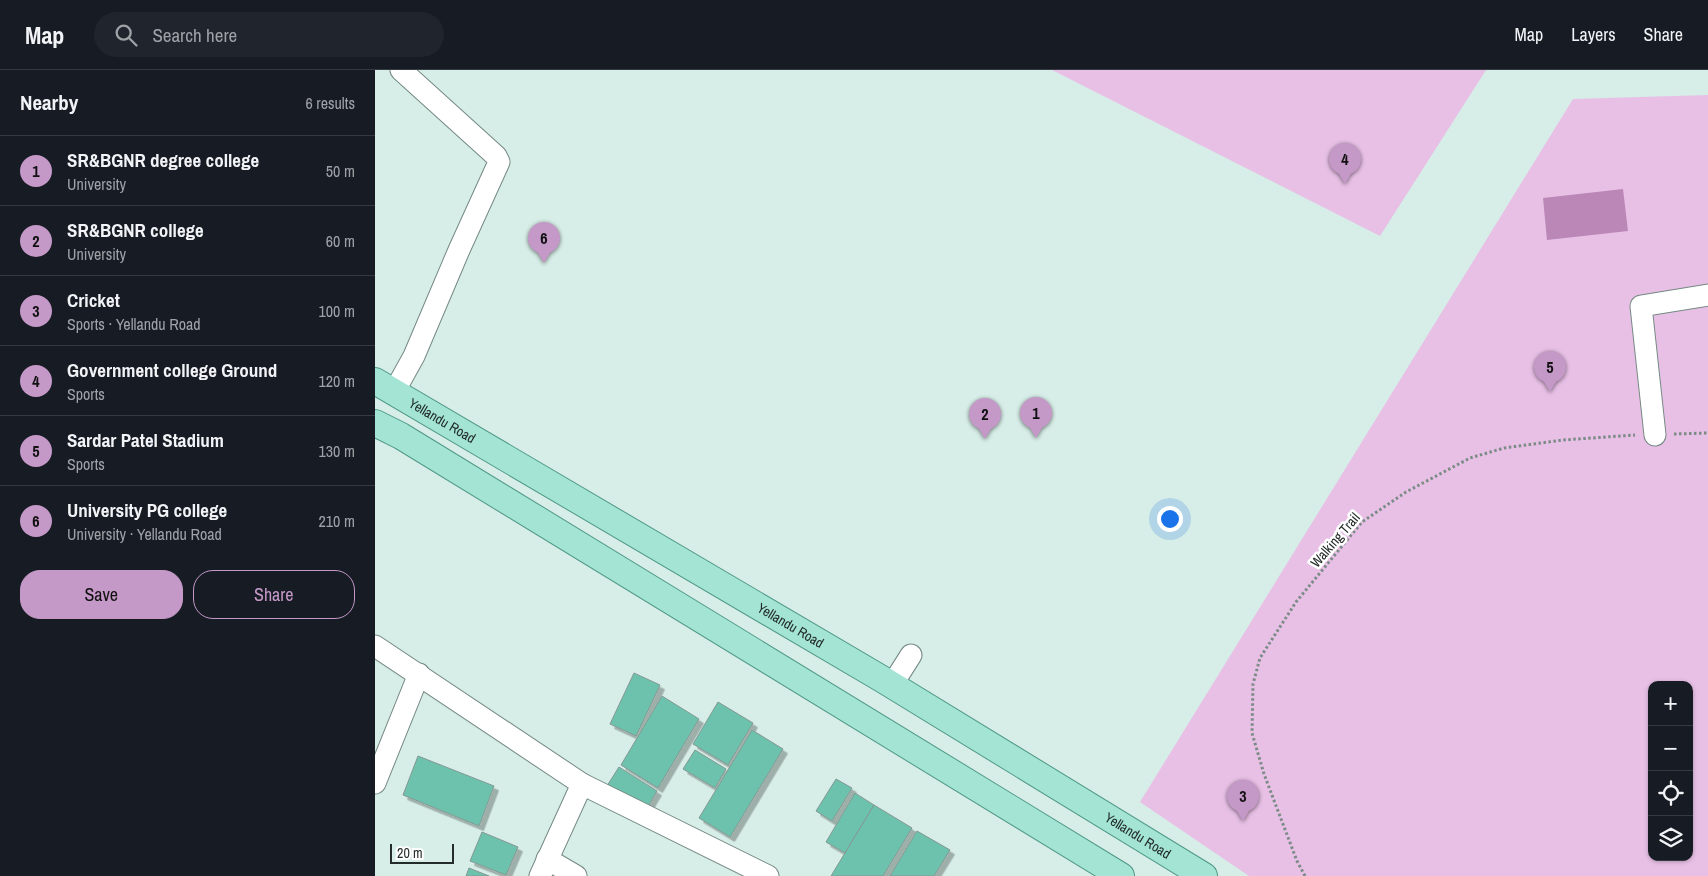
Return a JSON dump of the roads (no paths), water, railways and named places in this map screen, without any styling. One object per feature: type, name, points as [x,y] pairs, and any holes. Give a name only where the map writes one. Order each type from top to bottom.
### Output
[{"type":"main road","name":"Yellandu Road","points":[[384,387],[892,685],[1204,876]]},
{"type":"main road","points":[[375,423],[401,436],[1121,876]]},
{"type":"street","points":[[384,387],[414,356],[499,162],[496,156],[401,70]]},
{"type":"street","points":[[1655,435],[1641,306],[1708,295]]},
{"type":"street","points":[[375,646],[582,784],[768,876]]},
{"type":"street","points":[[892,685],[911,655]]},
{"type":"street","points":[[375,783],[419,674]]},
{"type":"street","points":[[576,876],[543,868],[582,784]]},
{"type":"place","name":"Government college Ground","points":[[1345,184]]},
{"type":"place","name":"University PG college","points":[[544,263]]},
{"type":"place","name":"Sardar Patel Stadium","points":[[1550,392]]},
{"type":"place","name":"SR&BGNR degree college","points":[[1036,438]]},
{"type":"place","name":"SR&BGNR college","points":[[985,439]]},
{"type":"place","name":"Cricket","points":[[1243,821]]}]
